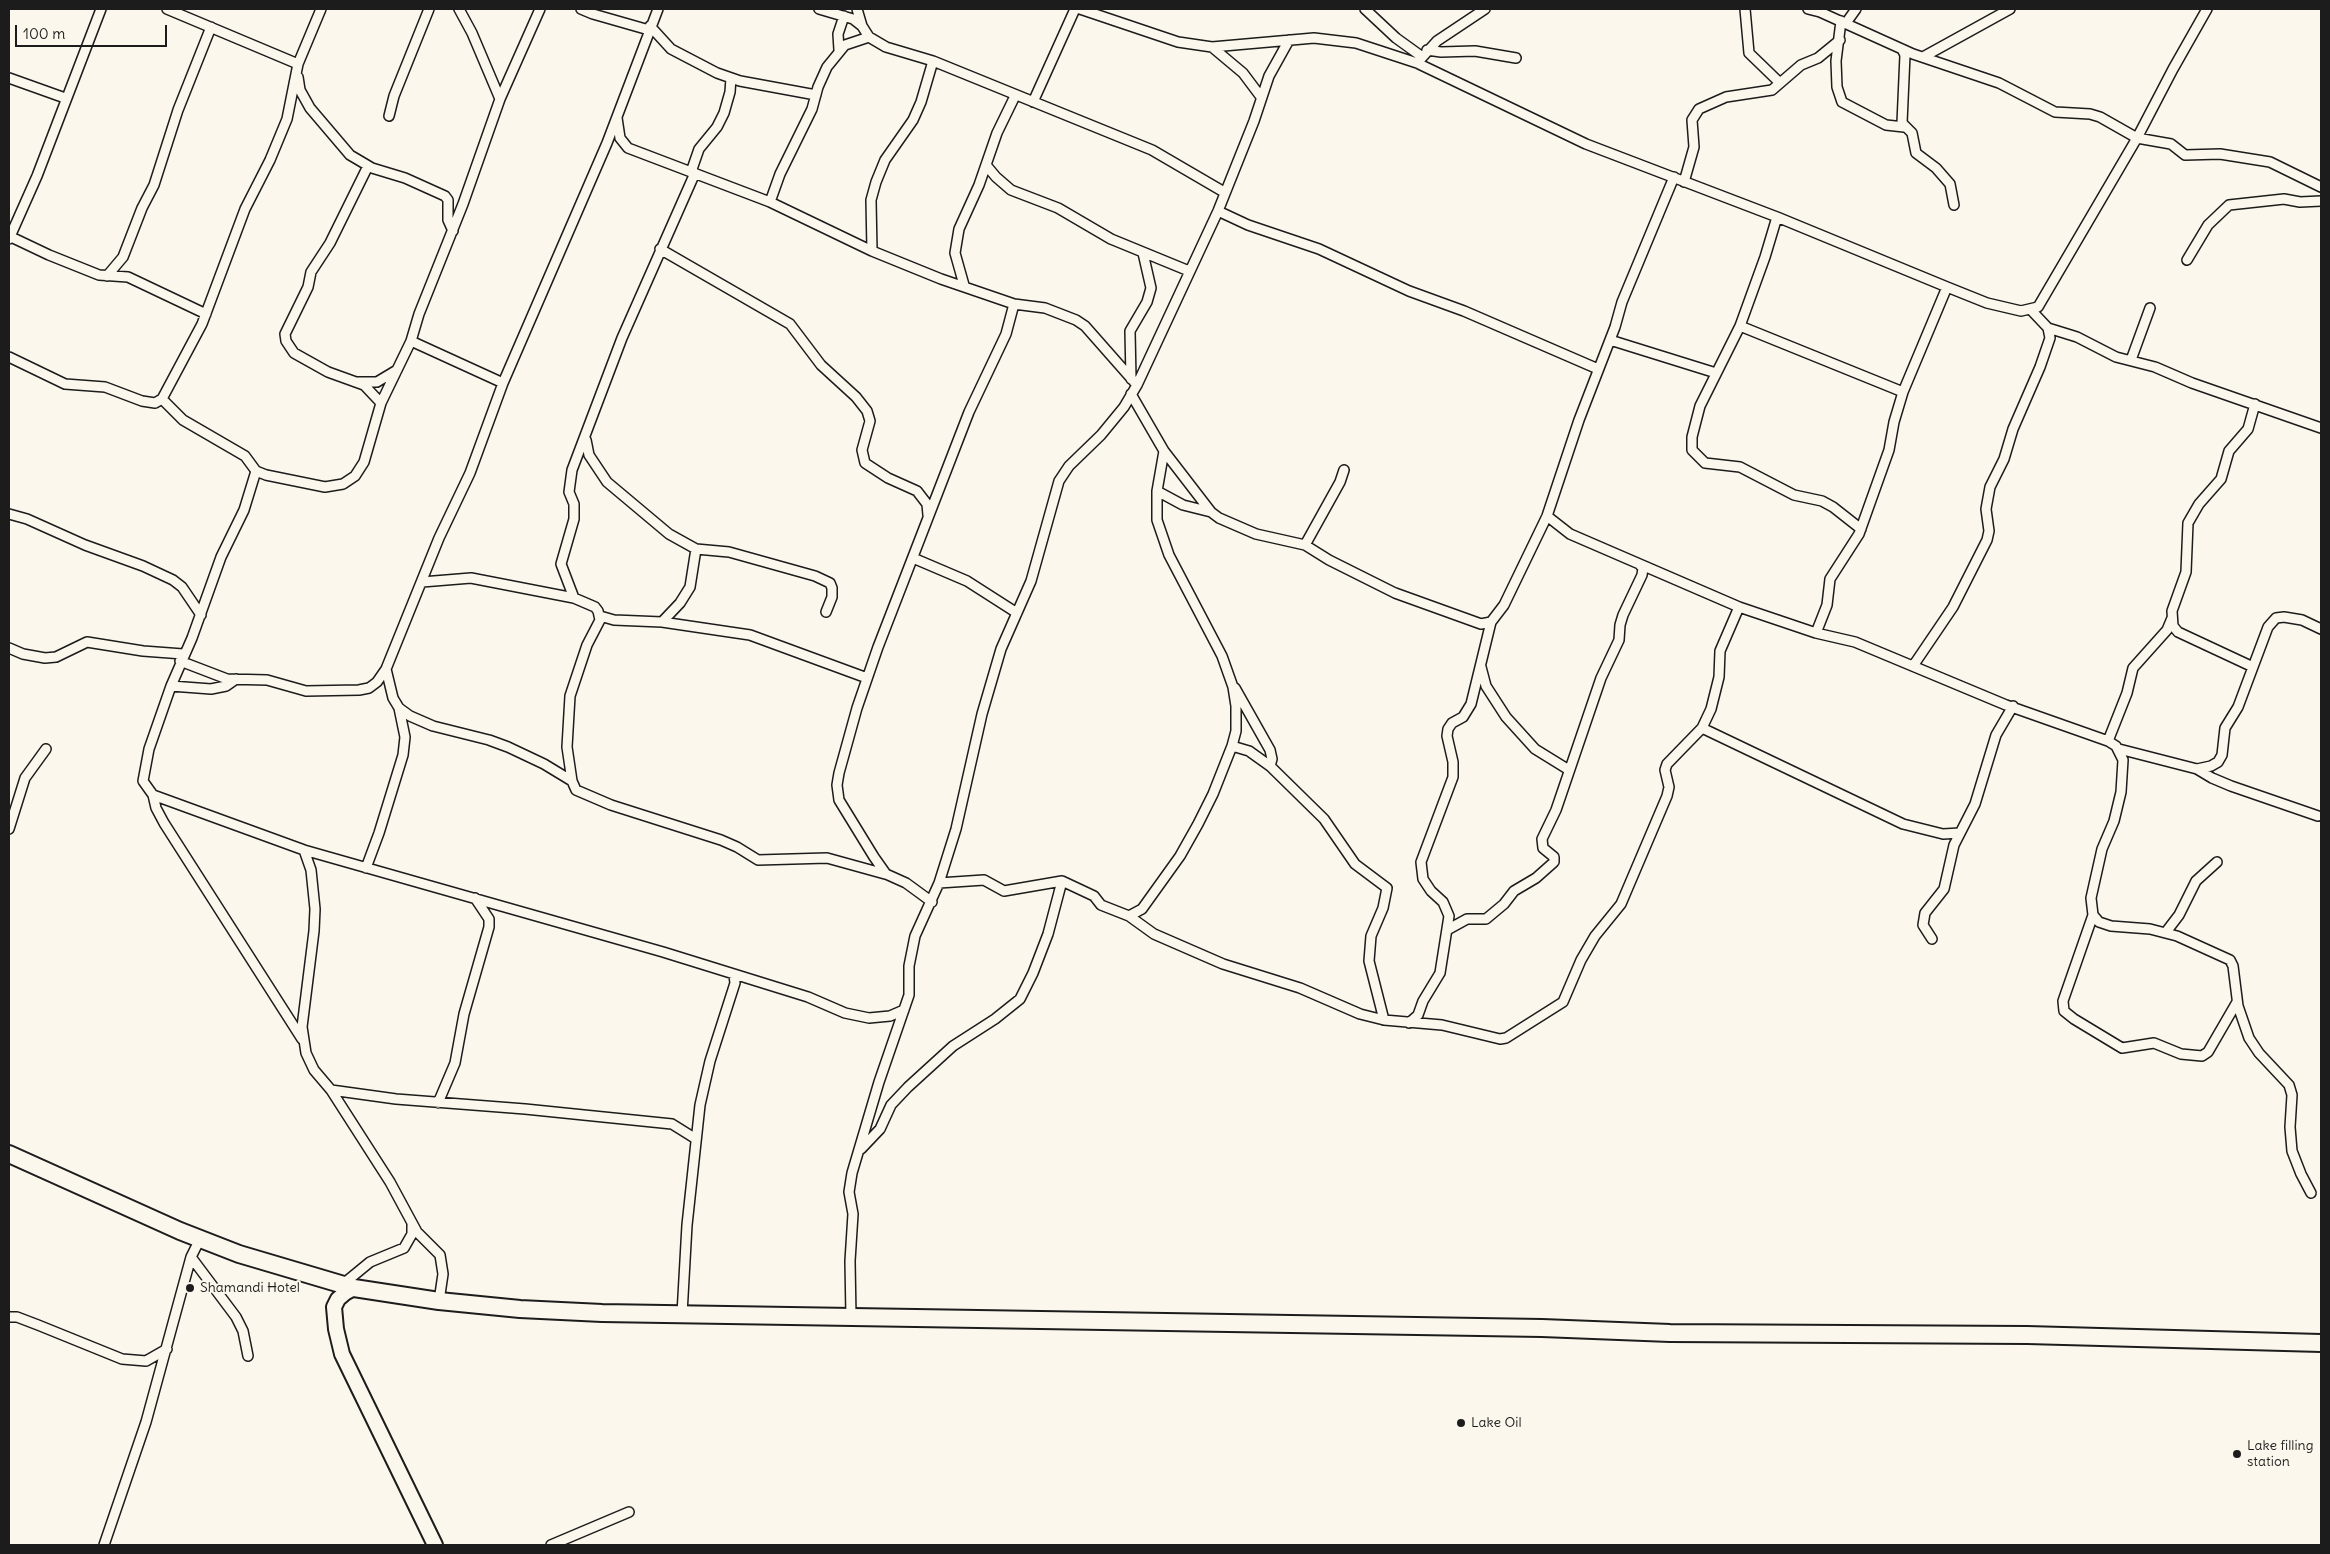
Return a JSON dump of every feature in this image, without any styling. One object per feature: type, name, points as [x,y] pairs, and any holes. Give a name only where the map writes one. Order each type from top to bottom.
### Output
[{"type":"highway","points":[[9,1154],[200,1239],[239,1254],[348,1286],[439,1301],[602,1313],[1542,1328],[1670,1333],[2028,1335],[2321,1343]]},
{"type":"main road","points":[[348,1286],[334,1307],[336,1329],[342,1354],[436,1545]]},
{"type":"street","points":[[101,9],[65,98],[37,176],[9,237],[99,275],[128,277],[206,314]]},
{"type":"street","points":[[168,9],[211,27],[297,69]]},
{"type":"street","points":[[9,357],[65,384],[105,387],[142,401],[155,403],[162,400],[206,314],[245,209],[270,160],[287,119],[297,69],[321,9]]},
{"type":"street","points":[[389,116],[394,96],[429,9]]},
{"type":"street","points":[[460,9],[500,99]]},
{"type":"street","points":[[162,400],[183,420],[245,456],[256,471],[312,486],[335,486],[350,480],[359,471],[364,462],[381,403],[411,341],[426,295],[453,231],[500,99],[540,9]]},
{"type":"street","points":[[581,9],[593,14],[650,28],[671,49],[731,78],[771,88],[816,94]]},
{"type":"street","points":[[9,648],[23,654],[45,658],[56,657],[87,642],[182,658],[227,679],[267,680],[314,692],[359,690],[369,688],[376,682],[386,669],[439,538],[470,473],[502,383],[518,352],[617,118],[658,9]]},
{"type":"street","points":[[819,9],[853,19],[862,26]]},
{"type":"street","points":[[857,9],[862,26],[869,37],[886,47],[933,62],[1152,150],[1224,192]]},
{"type":"street","points":[[1033,102],[1075,9]]},
{"type":"street","points":[[1080,9],[1178,42],[1212,48],[1314,38],[1356,43],[1422,57],[1441,52],[1475,51],[1516,58]]},
{"type":"street","points":[[1365,9],[1396,38],[1422,57],[1586,144],[1776,217],[1947,288],[2008,309],[2030,310],[2038,307],[2137,138],[2172,68],[2207,9]]},
{"type":"street","points":[[1422,57],[1485,9]]},
{"type":"street","points":[[1745,9],[1749,53],[1780,83]]},
{"type":"street","points":[[1808,9],[1820,12],[1902,49],[1999,83],[2055,112],[2090,114],[2100,117],[2137,138],[2171,144],[2185,156],[2220,154],[2270,162],[2321,188]]},
{"type":"street","points":[[1856,9],[1843,22],[1836,61],[1836,79],[1842,102],[1886,125],[1904,127],[1912,133],[1916,153],[1936,168],[1950,184],[1954,205]]},
{"type":"street","points":[[1923,57],[2010,9]]},
{"type":"street","points":[[840,50],[838,34],[844,16]]},
{"type":"street","points":[[107,276],[123,256],[142,208],[154,185],[178,110],[211,27]]},
{"type":"street","points":[[770,202],[780,174],[812,109],[827,67],[840,50],[852,42],[869,37]]},
{"type":"street","points":[[851,1317],[850,1261],[853,1214],[849,1192],[878,1082],[904,1010],[915,936],[932,902],[956,828],[995,667],[1041,551],[1059,481],[1069,466],[1102,435],[1124,407],[1131,394],[1134,382],[1218,211],[1254,121],[1261,97],[1289,40]]},
{"type":"street","points":[[1684,182],[1694,147],[1692,120],[1699,109],[1726,97],[1769,91],[1801,65],[1818,58],[1840,40]]},
{"type":"street","points":[[1212,48],[1243,73],[1261,97]]},
{"type":"street","points":[[1902,49],[1905,55],[1902,112],[1904,127]]},
{"type":"street","points":[[872,251],[871,200],[876,182],[885,160],[916,114],[933,62]]},
{"type":"street","points":[[297,69],[300,90],[317,118],[350,155],[368,166],[405,178],[445,196],[448,200],[448,220],[453,231]]},
{"type":"street","points":[[9,78],[65,98]]},
{"type":"street","points":[[574,598],[561,564],[574,519],[574,504],[569,492],[570,481],[622,338],[693,173],[700,149],[717,127],[724,113],[731,78]]},
{"type":"street","points":[[964,285],[956,260],[955,243],[997,133],[1015,96]]},
{"type":"street","points":[[617,118],[620,138],[628,148],[770,202],[872,251],[941,279],[964,285],[1014,304],[1045,308],[1076,320],[1085,326],[1134,382]]},
{"type":"street","points":[[986,165],[996,178],[1011,190],[1058,208],[1110,239],[1189,271]]},
{"type":"street","points":[[368,166],[330,243],[312,272],[308,287],[285,334],[289,347],[300,357],[328,372],[357,382],[371,390],[381,403]]},
{"type":"street","points":[[1409,1023],[1418,1015],[1423,1001],[1440,973],[1449,916],[1446,907],[1423,879],[1421,862],[1453,777],[1453,762],[1447,736],[1448,729],[1452,723],[1463,717],[1471,704],[1491,622],[1504,605],[1547,516],[1622,302],[1674,177]]},
{"type":"street","points":[[2187,260],[2208,225],[2229,206],[2284,200],[2300,202],[2321,201]]},
{"type":"street","points":[[1218,211],[1248,225],[1319,249],[1409,291],[1464,311],[1598,369]]},
{"type":"street","points":[[1776,217],[1765,257],[1740,326],[1716,373],[1695,424],[1691,444],[1694,454],[1705,463],[1747,470],[1794,495],[1822,501],[1833,507],[1860,529]]},
{"type":"street","points":[[660,249],[790,324],[821,365],[856,397],[867,411],[870,421],[862,450],[865,463],[888,478],[917,491],[926,504],[928,518]]},
{"type":"street","points":[[1134,382],[1130,331],[1150,296],[1151,288],[1143,253]]},
{"type":"street","points":[[1816,633],[1827,605],[1830,579],[1856,539],[1889,450],[1894,422],[1903,392],[1947,288]]},
{"type":"street","points":[[886,874],[839,800],[837,784],[849,734],[867,678],[977,394],[1006,334],[1014,304]]},
{"type":"street","points":[[2131,360],[2150,308]]},
{"type":"street","points":[[2030,310],[2048,328],[2077,337],[2104,353],[2156,367],[2192,383],[2321,428]]},
{"type":"street","points":[[1740,326],[1903,392]]},
{"type":"street","points":[[1914,666],[1954,607],[1984,548],[1989,531],[1986,509],[1990,487],[2004,459],[2013,429],[2040,367],[2050,338],[2048,328]]},
{"type":"street","points":[[1610,340],[1716,373]]},
{"type":"street","points":[[411,341],[502,383]]},
{"type":"street","points":[[357,382],[377,382],[397,370]]},
{"type":"street","points":[[1131,394],[1164,451],[1210,512]]},
{"type":"street","points":[[2253,667],[2178,632],[2173,626],[2172,611],[2186,572],[2189,545],[2188,522],[2199,504],[2221,480],[2229,451],[2252,422],[2255,404]]},
{"type":"street","points":[[586,436],[589,455],[607,482],[658,526],[696,549],[729,552],[815,576],[830,583],[832,597],[826,612]]},
{"type":"street","points":[[1129,916],[1142,909],[1180,856],[1213,794],[1232,746],[1236,722],[1233,687],[1222,656],[1169,555],[1158,520],[1157,491],[1164,451]]},
{"type":"street","points":[[1305,545],[1340,482],[1344,470]]},
{"type":"street","points":[[256,471],[244,510],[221,557],[171,686],[143,772],[142,781],[153,795],[156,808],[164,823],[303,1042],[314,1070],[330,1090],[390,1182],[412,1225],[440,1255],[442,1263],[439,1301]]},
{"type":"street","points":[[1157,491],[1183,505],[1210,512],[1256,534],[1305,545],[1329,560],[1395,593],[1481,624],[1491,622]]},
{"type":"street","points":[[9,514],[143,566],[172,580],[182,587],[200,615]]},
{"type":"street","points":[[1547,516],[1570,534],[1739,607],[1816,633],[1855,642],[2006,705],[2108,741],[2119,749],[2197,769],[2224,783],[2318,816]]},
{"type":"street","points":[[662,622],[680,603],[690,587],[696,549]]},
{"type":"street","points":[[912,558],[967,581],[1017,613]]},
{"type":"street","points":[[1447,930],[1467,919],[1486,919],[1504,904],[1514,891],[1536,878],[1554,862],[1554,858],[1544,848],[1542,839],[1556,810],[1601,678],[1619,640],[1620,624],[1623,615],[1639,584],[1643,568],[1640,565]]},
{"type":"street","points":[[422,582],[471,578],[574,598],[595,607],[600,616],[614,620],[662,622],[750,635],[867,678]]},
{"type":"street","points":[[939,883],[984,880],[1004,891],[1062,881],[1094,896],[1101,905],[1129,916],[1154,934],[1223,964],[1292,986],[1360,1014],[1384,1020],[1450,1026],[1500,1039],[1506,1038],[1526,1024],[1554,1009],[1568,996],[1581,960],[1595,936],[1621,904],[1667,796],[1669,787],[1665,770],[1667,764],[1702,728],[1715,696],[1720,651],[1739,607]]},
{"type":"street","points":[[600,616],[587,645],[570,696],[567,747],[572,781],[576,790],[610,805],[721,840],[758,860],[827,858],[886,874],[906,883],[932,902]]},
{"type":"street","points":[[2108,741],[2127,693],[2133,668],[2167,630],[2172,618]]},
{"type":"street","points":[[2197,769],[2211,766],[2218,762],[2222,755],[2225,728],[2238,707],[2268,627],[2276,618],[2293,618],[2321,630]]},
{"type":"street","points":[[1481,667],[1490,694],[1506,718],[1535,749],[1569,770]]},
{"type":"street","points":[[366,868],[403,755],[404,737],[399,708],[393,698],[386,669]]},
{"type":"street","points":[[171,686],[219,688],[226,686],[237,678]]},
{"type":"street","points":[[1233,687],[1244,701],[1270,750],[1272,759],[1270,766]]},
{"type":"street","points":[[1932,939],[1924,925],[1925,914],[1944,889],[1950,857],[1980,792],[1991,747],[2013,706]]},
{"type":"street","points":[[399,708],[420,721],[508,747],[544,764],[572,781]]},
{"type":"street","points":[[1702,728],[1904,824],[1944,834],[1960,833]]},
{"type":"street","points":[[1232,746],[1249,751],[1270,766],[1324,819],[1355,864],[1387,888],[1383,908],[1371,936],[1370,961],[1384,1020]]},
{"type":"street","points":[[9,829],[26,778],[46,749]]},
{"type":"street","points":[[2119,749],[2123,760],[2121,792],[2114,821],[2101,855],[2091,898],[2093,915],[2063,1000],[2064,1011],[2122,1048],[2154,1043],[2181,1054],[2202,1056],[2208,1052],[2237,1002]]},
{"type":"street","points":[[153,795],[304,850],[734,974],[808,997],[845,1013],[862,1017],[884,1017],[904,1010]]},
{"type":"street","points":[[303,1042],[302,1028],[315,909],[312,870],[304,850]]},
{"type":"street","points":[[2166,932],[2179,915],[2196,881],[2218,862]]},
{"type":"street","points":[[859,1151],[880,1129],[891,1106],[908,1086],[953,1046],[995,1019],[1020,999],[1048,934],[1062,881]]},
{"type":"street","points":[[438,1103],[455,1063],[464,1014],[489,927],[489,919],[474,898]]},
{"type":"street","points":[[2093,915],[2099,922],[2111,926],[2166,932],[2223,955],[2230,960],[2233,966],[2237,1002],[2253,1046],[2289,1085],[2292,1095],[2290,1127],[2292,1150],[2311,1193]]},
{"type":"street","points":[[682,1314],[687,1225],[700,1105],[708,1070],[735,983],[734,974]]},
{"type":"street","points":[[330,1090],[438,1103],[525,1109],[672,1124],[696,1139]]},
{"type":"street","points":[[348,1286],[376,1258],[404,1248],[412,1234],[412,1225]]},
{"type":"street","points":[[104,1545],[129,1477],[167,1349],[191,1257],[200,1239]]},
{"type":"street","points":[[191,1257],[236,1317],[242,1331],[248,1356]]},
{"type":"street","points":[[9,1317],[17,1317],[122,1360],[146,1361],[167,1349]]},
{"type":"street","points":[[551,1545],[629,1512]]},
{"type":"place","name":"Shamandi Hotel","points":[[190,1288]]},
{"type":"place","name":"Lake Oil","points":[[1461,1423]]},
{"type":"place","name":"Lake filling station","points":[[2237,1454]]}]
